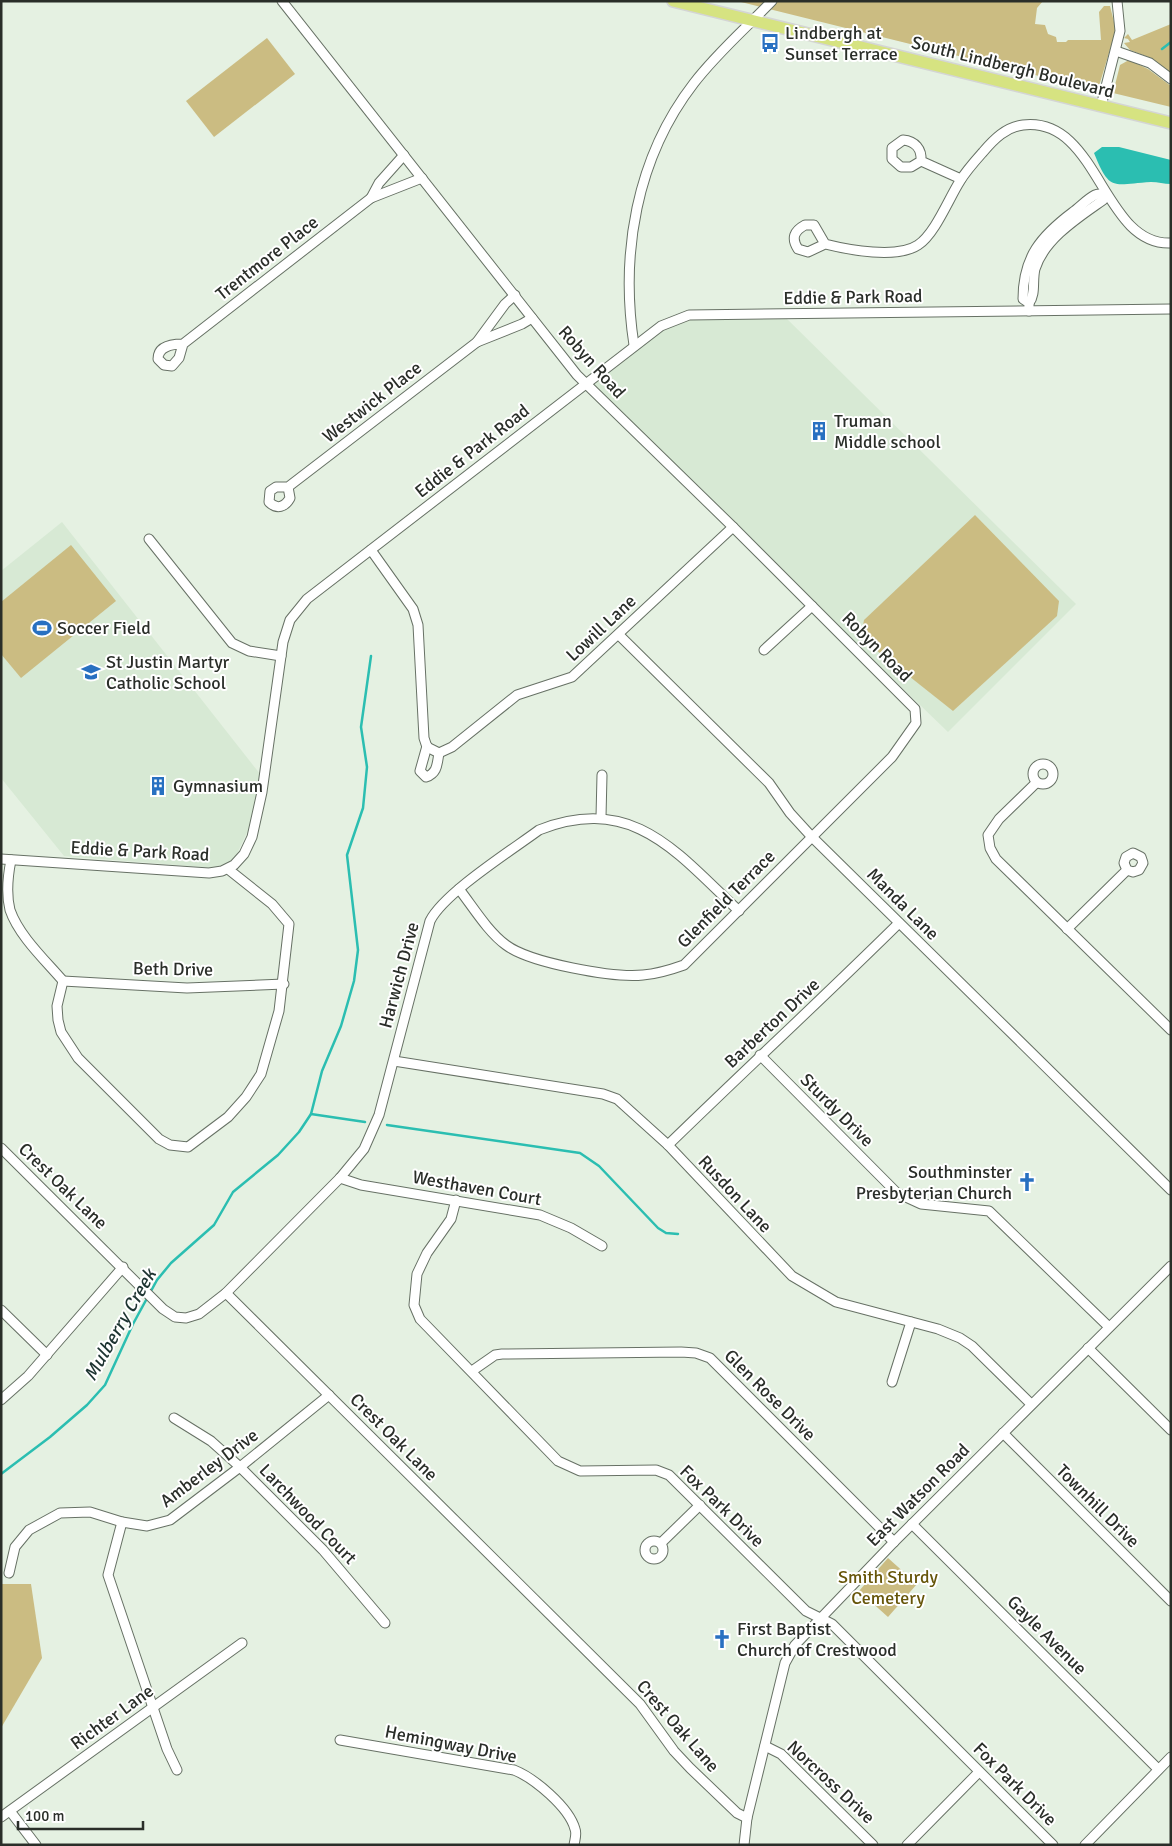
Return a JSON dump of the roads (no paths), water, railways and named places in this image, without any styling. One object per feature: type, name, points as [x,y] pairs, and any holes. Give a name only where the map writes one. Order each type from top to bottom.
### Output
[{"type":"main road","name":"South Lindbergh Boulevard","points":[[675,2],[1171,123]]},
{"type":"street","name":"Robyn Road","points":[[282,1],[532,318],[586,383],[915,710]]},
{"type":"street","points":[[634,346],[628,308],[629,270],[634,222],[645,176],[656,149],[693,85],[772,1]]},
{"type":"street","points":[[1101,106],[1120,31],[1117,1]]},
{"type":"street","points":[[1116,51],[1150,64],[1171,79]]},
{"type":"street","points":[[826,244],[851,250],[882,251],[905,250],[919,245],[929,233],[961,180],[989,145],[1006,130],[1026,124],[1045,126],[1070,140],[1104,194],[1134,230],[1153,241],[1171,243]]},
{"type":"street","name":"Trentmore Place","points":[[372,198],[379,183],[404,155]]},
{"type":"street","points":[[921,161],[961,180]]},
{"type":"street","name":"Trentmore Place","points":[[183,344],[372,198],[422,178]]},
{"type":"street","points":[[1029,307],[1023,298],[1023,284],[1027,265],[1038,244],[1056,225],[1097,194],[1104,194]]},
{"type":"street","name":"Westwick Place","points":[[288,487],[477,342],[506,304],[515,296]]},
{"type":"street","name":"Eddie & Park Road","points":[[1,859],[197,872],[216,872],[228,869],[239,861],[248,847],[258,818],[280,656],[290,620],[301,605],[661,326],[688,315],[1029,307],[1171,309]]},
{"type":"street","name":"Westwick Place","points":[[477,342],[532,318]]},
{"type":"street","name":"Lowill Lane","points":[[439,753],[452,747],[517,695],[572,677],[733,527]]},
{"type":"street","points":[[149,538],[232,643],[255,653],[280,656]]},
{"type":"street","points":[[371,550],[413,609],[418,626],[424,738],[427,746],[420,771],[426,777],[433,774],[437,768],[439,753],[427,746]]},
{"type":"street","points":[[764,650],[812,606]]},
{"type":"street","name":"Manda Lane","points":[[619,635],[769,783],[790,813],[811,836],[1171,1190]]},
{"type":"street","name":"Glenfield Terrace","points":[[459,890],[500,940],[524,956],[574,968],[625,974],[656,973],[684,965],[892,757],[916,723],[915,710]]},
{"type":"street","points":[[601,818],[602,775]]},
{"type":"street","points":[[1036,782],[999,819],[988,835],[990,848],[996,859],[1171,1030]]},
{"type":"street","name":"Harwich Drive","points":[[226,1293],[340,1178],[364,1149],[379,1115],[430,921],[434,914],[459,890],[539,830],[554,824],[601,818],[624,822],[658,837],[670,846],[739,911]]},
{"type":"street","points":[[12,860],[8,879],[10,909],[24,934],[63,981],[57,1006],[61,1032],[78,1058],[159,1139],[170,1145],[188,1147],[211,1132],[246,1097],[261,1074],[280,1011],[284,984],[289,924],[272,904],[228,869]]},
{"type":"street","points":[[1067,929],[1127,870]]},
{"type":"street","name":"Barberton Drive","points":[[668,1145],[760,1055],[813,1008],[898,923]]},
{"type":"street","name":"Beth Drive","points":[[63,981],[187,988],[284,984]]},
{"type":"street","name":"Sturdy Drive","points":[[760,1055],[897,1193],[921,1204],[989,1211],[1109,1327]]},
{"type":"street","name":"Rusdon Lane","points":[[394,1061],[603,1094],[617,1099],[668,1145],[792,1276],[836,1302],[938,1329],[966,1342],[1031,1404]]},
{"type":"street","name":"Crest Oak Lane","points":[[1,1148],[162,1309],[175,1317],[186,1318],[199,1314],[226,1293],[640,1704],[674,1751],[690,1768],[737,1813],[747,1818]]},
{"type":"street","name":"Westhaven Court","points":[[340,1178],[361,1185],[540,1215],[571,1228],[602,1246]]},
{"type":"street","name":"Fox Park Drive","points":[[456,1200],[451,1219],[427,1253],[417,1274],[414,1305],[420,1320],[430,1332],[563,1464],[580,1472],[662,1472],[669,1475],[806,1611],[832,1624],[1053,1845]]},
{"type":"street","name":"East Watson Road","points":[[744,1845],[747,1818],[785,1662],[795,1645],[894,1542],[1171,1266]]},
{"type":"street","points":[[1,1400],[28,1376],[122,1267]]},
{"type":"street","points":[[1,1310],[47,1355]]},
{"type":"street","points":[[892,1382],[911,1322]]},
{"type":"street","points":[[1088,1348],[1171,1430]]},
{"type":"street","name":"Glen Rose Drive","points":[[472,1372],[495,1355],[502,1354],[681,1352],[696,1353],[710,1358],[894,1542]]},
{"type":"street","name":"Amberley Drive","points":[[9,1573],[15,1547],[29,1530],[60,1512],[90,1512],[122,1522],[147,1526],[170,1520],[240,1467],[328,1395]]},
{"type":"street","name":"Larchwood Court","points":[[174,1418],[211,1441],[240,1467],[323,1550],[385,1623]]},
{"type":"street","name":"Townhill Drive","points":[[1003,1433],[1171,1601]]},
{"type":"street","points":[[661,1543],[700,1505]]},
{"type":"street","points":[[122,1522],[108,1575],[116,1606],[154,1706],[167,1749],[177,1770]]},
{"type":"street","name":"Gayle Avenue","points":[[912,1524],[1158,1769]]},
{"type":"street","name":"Richter Lane","points":[[1,1818],[242,1643]]},
{"type":"street","name":"Hemingway Drive","points":[[340,1740],[514,1770],[528,1776],[558,1804],[575,1827],[574,1845]]},
{"type":"street","name":"Norcross Drive","points":[[765,1746],[781,1754],[873,1845]]},
{"type":"street","points":[[1084,1845],[1171,1757]]},
{"type":"street","points":[[907,1845],[979,1772]]},
{"type":"street","points":[[10,1811],[36,1845]]},
{"type":"water","points":[[1102,147],[1119,147],[1171,160],[1171,184],[1151,182],[1114,183],[1104,175],[1094,153]]},
{"type":"waterway","points":[[1162,49],[1171,42]]},
{"type":"waterway","name":"Mulberry Creek","points":[[1,1474],[50,1437],[87,1405],[105,1385],[133,1324],[157,1280],[171,1263],[214,1225],[233,1192],[278,1155],[299,1132],[311,1114],[322,1071],[341,1026],[354,981],[358,950],[347,855],[363,808],[367,767],[361,727],[371,656]]},
{"type":"waterway","points":[[311,1114],[365,1122]]},
{"type":"waterway","points":[[387,1125],[580,1153],[599,1166],[658,1228],[666,1233],[678,1234]]},
{"type":"place","name":"Lindbergh at Sunset Terrace","points":[[770,43]]},
{"type":"place","name":"Truman Middle school","points":[[819,431]]},
{"type":"place","name":"Soccer Field","points":[[42,628]]},
{"type":"place","name":"St Justin Martyr Catholic School","points":[[91,672]]},
{"type":"place","name":"Gymnasium","points":[[158,786]]},
{"type":"place","name":"Southminster Presbyterian Church","points":[[1027,1182]]},
{"type":"place","name":"First Baptist Church of Crestwood","points":[[722,1639]]},
{"type":"park label","name":"Smith Sturdy Cemetery","points":[[888,1587]]}]
